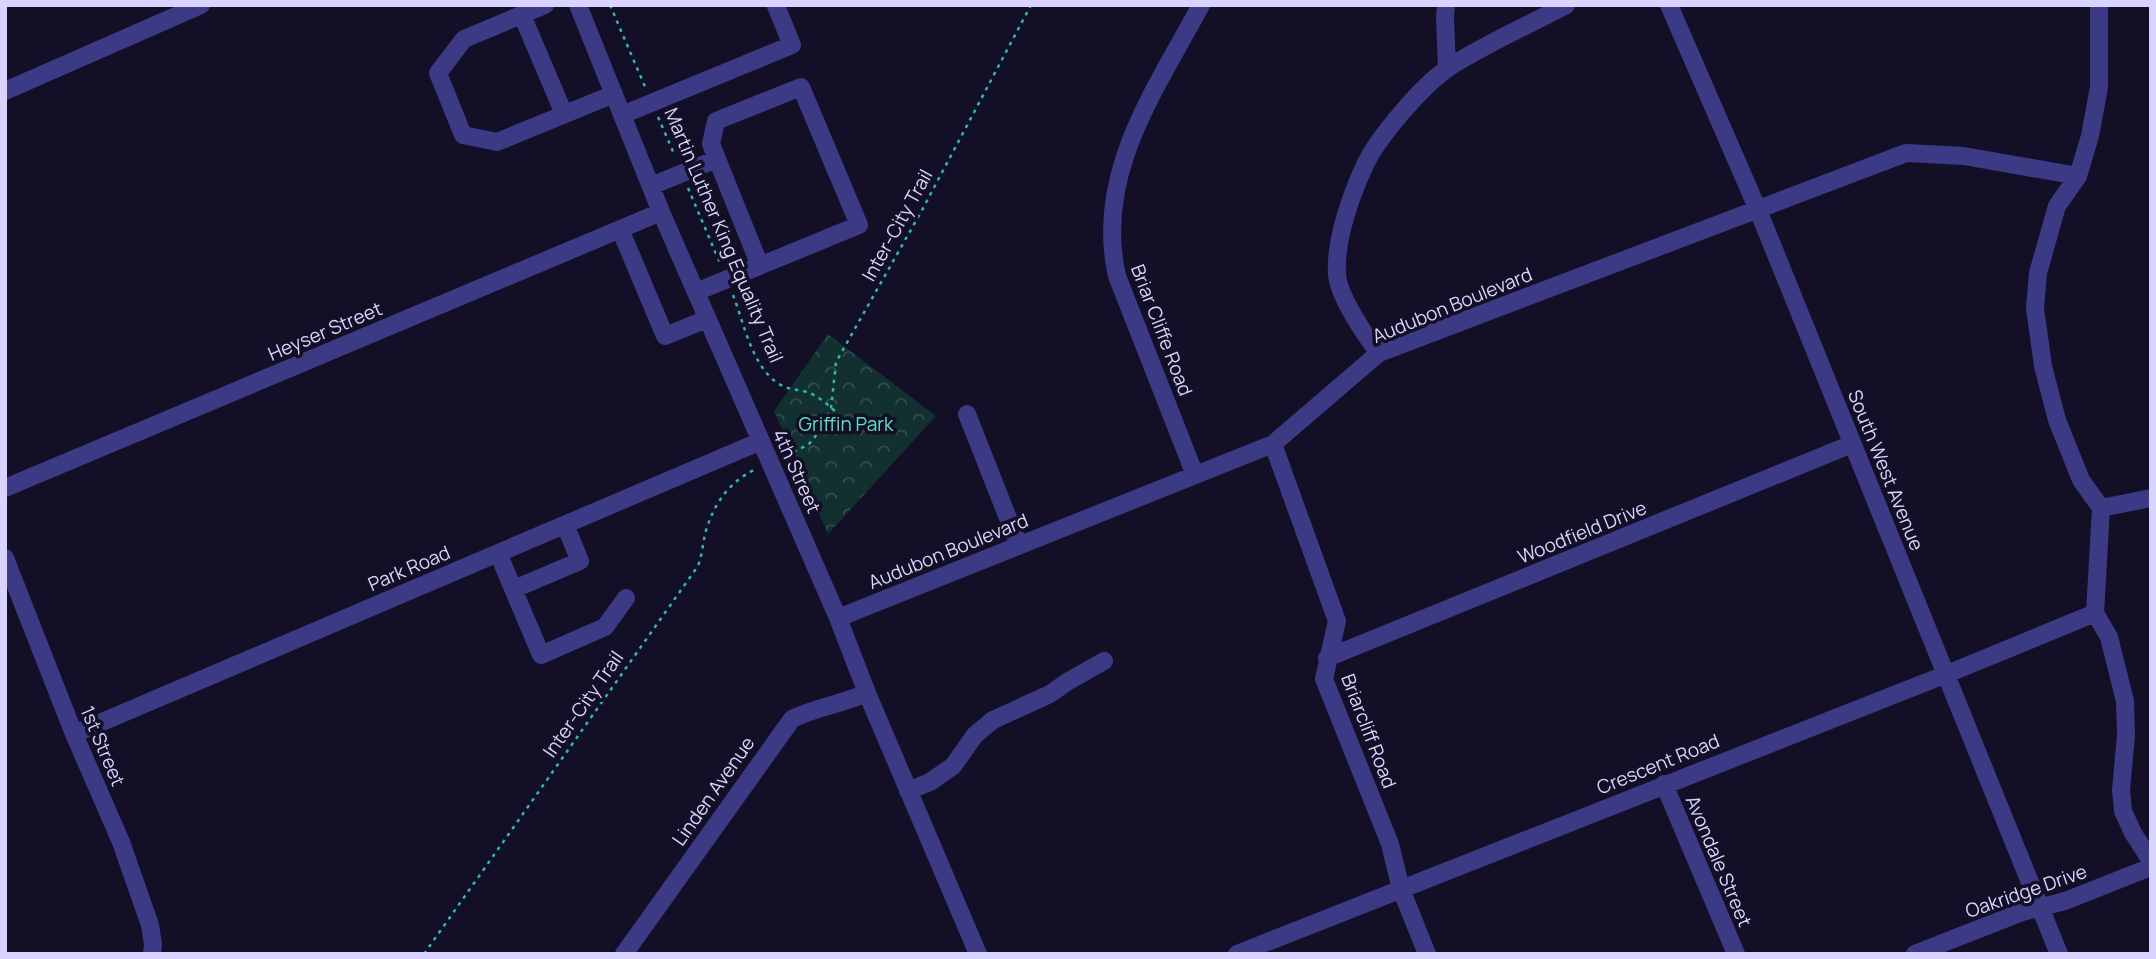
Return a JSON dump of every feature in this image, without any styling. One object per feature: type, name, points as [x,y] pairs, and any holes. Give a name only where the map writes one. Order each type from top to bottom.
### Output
[{"type":"street","points":[[5,91],[201,5]]},
{"type":"street","points":[[545,5],[464,39],[438,73],[463,135],[497,142],[614,94]]},
{"type":"street","name":"4th Street","points":[[578,5],[661,212],[838,618],[978,954]]},
{"type":"street","name":"Briar Cliffe Road","points":[[1195,475],[1117,276],[1112,253],[1111,218],[1119,172],[1132,139],[1202,5]]},
{"type":"street","points":[[1446,5],[1447,69]]},
{"type":"street","points":[[1379,353],[1349,306],[1336,275],[1341,234],[1366,163],[1405,108],[1447,69],[1566,5]]},
{"type":"street","name":"South West Avenue","points":[[1669,5],[1758,210],[2059,954]]},
{"type":"street","points":[[2099,5],[2099,87],[2091,136],[2078,176],[2057,206],[2038,273],[2035,308],[2043,366],[2057,420],[2081,480],[2101,508],[2095,612],[2109,637],[2125,701],[2126,735],[2121,790],[2123,811],[2151,861]]},
{"type":"street","points":[[622,115],[792,46],[776,6]]},
{"type":"street","points":[[522,15],[564,114]]},
{"type":"street","points":[[696,292],[727,280],[859,225],[800,87],[716,121],[711,144],[760,266]]},
{"type":"street","name":"Audubon Boulevard","points":[[838,618],[1273,444],[1379,353],[1906,153],[1964,156],[2078,176]]},
{"type":"street","points":[[651,186],[717,159]]},
{"type":"street","name":"Heyser Street","points":[[5,488],[661,212]]},
{"type":"street","points":[[620,229],[665,336],[707,319]]},
{"type":"street","points":[[967,414],[1018,545]]},
{"type":"street","name":"Park Road","points":[[74,734],[761,441]]},
{"type":"street","name":"Briarcliff Road","points":[[1273,444],[1337,621],[1324,679],[1390,844],[1401,889],[1427,954]]},
{"type":"street","name":"Woodfield Drive","points":[[1327,658],[1852,444]]},
{"type":"street","points":[[2101,508],[2151,498]]},
{"type":"street","points":[[514,589],[580,561],[565,525]]},
{"type":"street","points":[[498,553],[541,655],[605,627],[626,598]]},
{"type":"street","name":"1st Street","points":[[5,558],[74,734],[121,842],[150,925],[152,954]]},
{"type":"street","name":"Crescent Road","points":[[1237,954],[1947,674],[2095,612]]},
{"type":"street","points":[[908,791],[930,782],[953,766],[975,735],[993,720],[1050,694],[1104,661]]},
{"type":"street","name":"Linden Avenue","points":[[624,954],[792,719],[807,711],[849,701],[867,693]]},
{"type":"street","name":"Avondale Street","points":[[1664,784],[1735,954]]},
{"type":"street","name":"Oakridge Drive","points":[[1915,954],[2039,907],[2065,901],[2151,867]]},
{"type":"path","name":"Martin Luther King Equality Trail","points":[[610,5],[727,280],[759,363],[766,373],[786,388],[809,392],[840,414],[857,434]]},
{"type":"path","name":"Inter-City Trail","points":[[794,453],[809,444],[822,428],[831,408],[836,362],[922,212],[1031,5]]},
{"type":"path","name":"Inter-City Trail","points":[[424,954],[698,566],[706,532],[720,500],[739,478],[754,470]]},
{"type":"green space","name":"Griffin Park","points":[[828,334],[936,416],[828,534],[774,411]]}]
